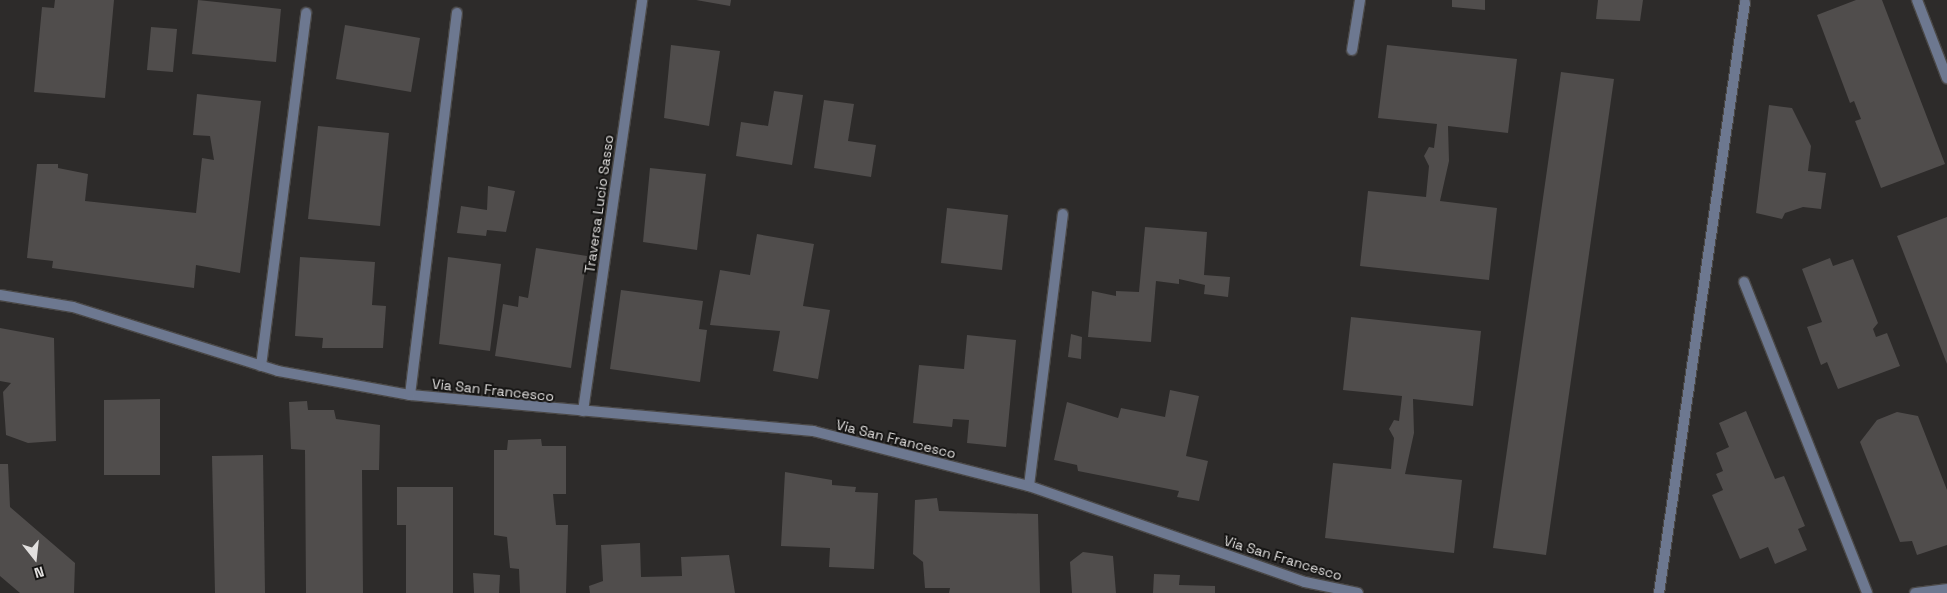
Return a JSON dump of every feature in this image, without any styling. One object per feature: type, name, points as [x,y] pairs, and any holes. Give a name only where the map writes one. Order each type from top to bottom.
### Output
[{"type":"street","name":"Traversa Lucio Sasso","points":[[583,412],[642,0]]},
{"type":"street","points":[[1352,50],[1360,0]]},
{"type":"street","points":[[1917,0],[1947,78]]},
{"type":"street","points":[[1659,593],[1745,2]]},
{"type":"street","points":[[261,366],[306,13]]},
{"type":"street","name":"Via San Francesco","points":[[410,395],[457,13]]},
{"type":"street","points":[[1029,486],[1063,214]]},
{"type":"street","points":[[1744,282],[1867,593]]},
{"type":"street","name":"Via San Francesco","points":[[0,295],[73,307],[261,366],[410,395],[583,412],[813,431],[1029,486],[1305,582],[1358,593]]},
{"type":"street","points":[[1915,593],[1942,590]]},
{"type":"building","points":[[55,0],[114,0],[105,98],[34,92],[42,7],[54,8]]},
{"type":"building","points":[[198,0],[281,9],[276,62],[192,54]]},
{"type":"building","points":[[696,0],[731,0],[730,6]]},
{"type":"building","points":[[1452,0],[1485,0],[1485,10],[1452,7]]},
{"type":"building","points":[[1598,0],[1643,0],[1640,21],[1596,19]]},
{"type":"building","points":[[1856,0],[1882,0],[1945,164],[1881,188],[1855,121],[1861,119],[1854,101],[1850,103],[1817,15]]},
{"type":"building","points":[[345,25],[420,38],[411,92],[336,79]]},
{"type":"building","points":[[151,27],[177,29],[173,72],[147,70]]},
{"type":"building","points":[[671,45],[720,51],[709,126],[664,118]]},
{"type":"building","points":[[1387,45],[1517,59],[1508,133],[1448,126],[1449,161],[1440,201],[1497,208],[1489,280],[1360,266],[1368,191],[1426,197],[1429,166],[1424,156],[1429,147],[1434,148],[1437,124],[1378,118]]},
{"type":"building","points":[[1561,72],[1614,79],[1546,555],[1493,548]]},
{"type":"building","points":[[774,91],[803,95],[792,165],[736,156],[741,122],[768,126]]},
{"type":"building","points":[[197,94],[261,101],[240,273],[196,265],[194,288],[52,268],[53,261],[27,258],[37,164],[58,164],[58,168],[88,174],[85,201],[196,213],[202,158],[214,160],[210,136],[193,135]]},
{"type":"building","points":[[824,100],[854,104],[848,141],[876,145],[871,177],[814,168]]},
{"type":"building","points":[[1769,105],[1792,108],[1811,146],[1808,171],[1826,173],[1821,209],[1803,207],[1785,213],[1782,219],[1756,213]]},
{"type":"building","points":[[318,126],[389,133],[380,226],[308,219]]},
{"type":"building","points":[[650,168],[706,174],[697,250],[643,242]]},
{"type":"building","points":[[488,186],[515,191],[506,232],[487,230],[486,236],[457,233],[461,206],[487,210]]},
{"type":"building","points":[[947,208],[1008,215],[1002,270],[941,263]]},
{"type":"building","points":[[1947,217],[1947,364],[1897,236]]},
{"type":"building","points":[[1145,227],[1207,232],[1204,275],[1230,277],[1228,297],[1204,294],[1205,285],[1179,279],[1179,284],[1156,281],[1151,342],[1088,337],[1092,291],[1116,296],[1116,291],[1139,292]]},
{"type":"building","points":[[757,234],[814,244],[803,306],[830,310],[818,379],[773,371],[780,331],[710,325],[720,270],[750,275]]},
{"type":"building","points":[[536,248],[587,256],[571,368],[495,356],[503,304],[518,307],[519,296],[528,298]]},
{"type":"building","points":[[300,257],[375,262],[372,305],[386,306],[383,348],[322,348],[323,338],[295,336]]},
{"type":"building","points":[[448,257],[501,264],[490,351],[439,344]]},
{"type":"building","points":[[1830,258],[1833,266],[1853,259],[1878,323],[1873,329],[1876,337],[1887,333],[1900,366],[1838,389],[1827,362],[1821,365],[1807,327],[1822,322],[1802,269]]},
{"type":"building","points":[[621,290],[703,301],[699,329],[707,330],[700,382],[610,369]]},
{"type":"building","points":[[1351,317],[1481,331],[1473,406],[1413,399],[1414,433],[1405,474],[1462,480],[1454,553],[1325,538],[1333,463],[1391,469],[1394,438],[1389,429],[1394,420],[1399,421],[1402,396],[1343,390]]},
{"type":"building","points":[[0,328],[54,338],[56,441],[28,443],[6,435],[3,392],[11,383],[0,381]]},
{"type":"building","points":[[1071,334],[1082,337],[1081,359],[1068,357]]},
{"type":"building","points":[[967,335],[1016,340],[1006,447],[967,443],[969,420],[953,419],[952,427],[913,423],[919,365],[964,369]]},
{"type":"building","points":[[1170,390],[1199,396],[1186,456],[1208,461],[1199,501],[1177,497],[1179,491],[1078,471],[1077,465],[1054,460],[1067,402],[1118,418],[1121,408],[1165,417]]},
{"type":"building","points":[[160,399],[160,475],[104,475],[104,400]]},
{"type":"building","points":[[307,401],[308,410],[334,410],[336,419],[380,425],[379,470],[362,470],[363,593],[306,593],[305,450],[291,449],[289,402]]},
{"type":"building","points":[[1746,411],[1775,479],[1784,476],[1805,526],[1798,529],[1807,550],[1775,564],[1768,547],[1740,559],[1712,495],[1723,490],[1716,474],[1723,471],[1716,453],[1729,447],[1719,423]]},
{"type":"building","points":[[1897,412],[1918,416],[1947,490],[1947,545],[1917,555],[1912,541],[1900,542],[1860,442],[1877,420]]},
{"type":"building","points":[[541,439],[542,446],[566,446],[566,494],[553,494],[556,525],[568,525],[566,593],[520,593],[519,569],[510,568],[507,537],[494,535],[494,450],[507,450],[508,440]]},
{"type":"building","points":[[263,455],[265,593],[215,593],[212,456]]},
{"type":"building","points":[[0,464],[8,464],[10,507],[75,563],[74,593],[20,593],[0,576]]},
{"type":"building","points":[[785,472],[832,480],[832,485],[856,487],[855,492],[878,493],[874,569],[829,567],[830,548],[781,546]]},
{"type":"building","points":[[397,487],[453,487],[453,593],[406,593],[406,525],[397,525]]},
{"type":"building","points":[[937,498],[939,511],[1038,514],[1040,593],[949,593],[950,588],[925,588],[923,562],[913,554],[915,500]]},
{"type":"building","points":[[640,543],[641,577],[682,576],[681,557],[729,555],[735,593],[590,593],[589,586],[603,581],[601,545]]},
{"type":"building","points":[[1083,552],[1113,556],[1116,593],[1072,593],[1070,562]]},
{"type":"building","points":[[473,573],[500,575],[499,593],[474,593]]},
{"type":"building","points":[[1154,574],[1180,575],[1179,585],[1215,586],[1215,593],[1153,593]]}]
